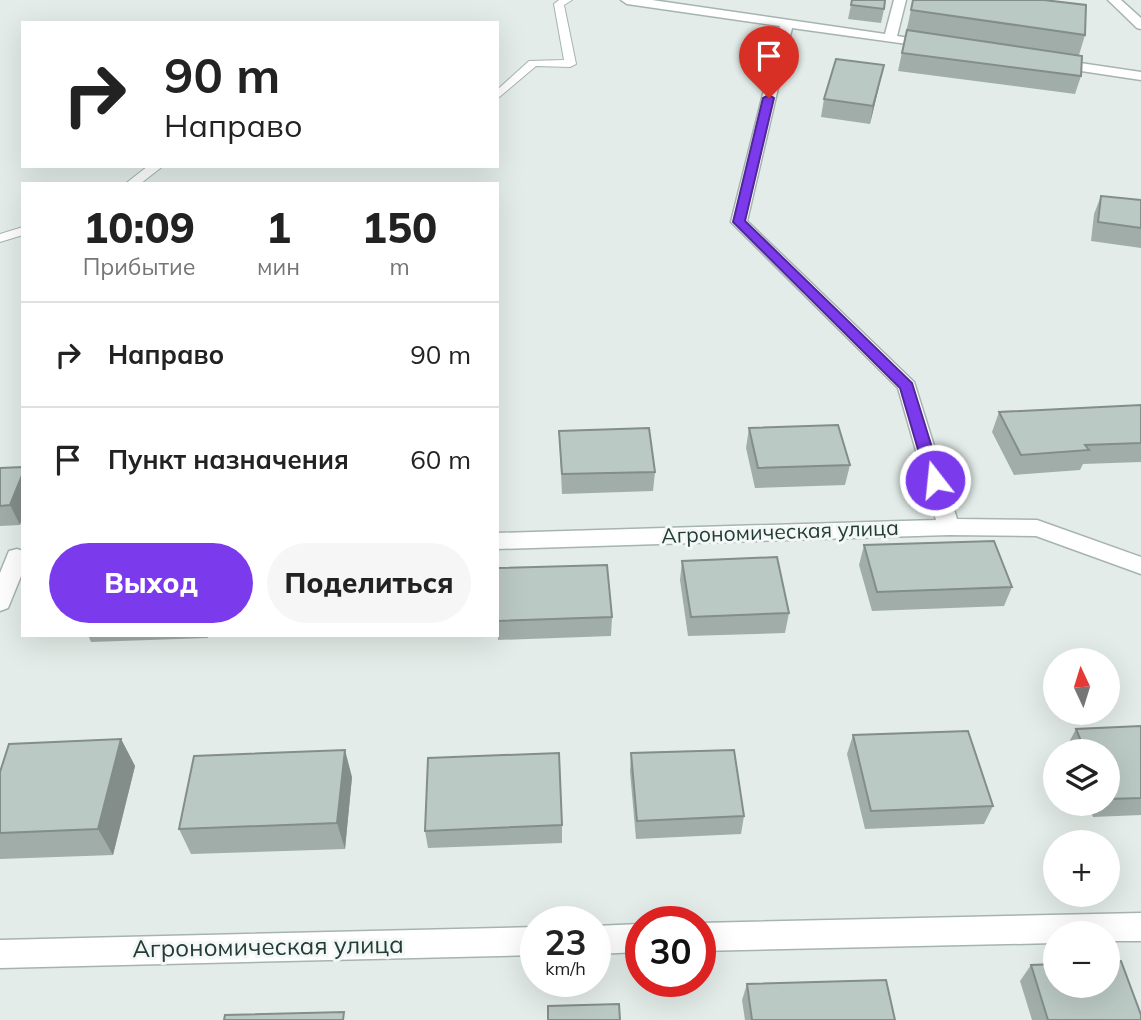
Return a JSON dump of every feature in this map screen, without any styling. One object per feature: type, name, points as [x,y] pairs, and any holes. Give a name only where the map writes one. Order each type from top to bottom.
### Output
[{"type":"street","points":[[627,0],[943,47]]},
{"type":"street","points":[[890,39],[900,0]]},
{"type":"street","points":[[1114,0],[1141,25]]},
{"type":"street","points":[[787,24],[739,222],[907,386],[949,527]]},
{"type":"street","points":[[1035,60],[1141,76]]},
{"type":"street","name":"Агрономическая улица","points":[[499,541],[949,527],[1037,528],[1137,560]]},
{"type":"street","points":[[0,602],[13,557]]},
{"type":"street","points":[[716,937],[1141,926]]},
{"type":"street","name":"Агрономическая улица","points":[[0,954],[520,941]]},
{"type":"lane","points":[[499,94],[533,63],[570,64],[559,4],[567,0]]},
{"type":"lane","points":[[134,182],[154,168]]},
{"type":"lane","points":[[0,239],[21,232]]},
{"type":"building","points":[[852,0],[885,0],[884,9],[851,5]]},
{"type":"building","points":[[913,0],[1044,0],[1086,5],[1085,35],[911,10]]},
{"type":"building","points":[[907,30],[1082,56],[1081,76],[902,53]]},
{"type":"building","points":[[836,59],[884,65],[873,106],[824,99]]},
{"type":"building","points":[[1101,196],[1141,200],[1141,228],[1098,222]]},
{"type":"building","points":[[1141,405],[1141,443],[1085,445],[1089,450],[1021,455],[999,412]]},
{"type":"building","points":[[838,425],[850,465],[758,468],[749,428]]},
{"type":"building","points":[[649,428],[655,472],[562,474],[559,431]]},
{"type":"building","points":[[21,467],[21,478],[10,505],[0,506],[0,468]]},
{"type":"building","points":[[994,541],[1012,587],[877,592],[864,545]]},
{"type":"building","points":[[777,557],[789,613],[691,617],[682,561]]},
{"type":"building","points":[[607,565],[612,617],[499,621],[499,568]]},
{"type":"building","points":[[1141,726],[1141,798],[1120,799],[1120,739],[1080,739],[1076,729]]},
{"type":"building","points":[[968,731],[993,806],[871,811],[853,735]]},
{"type":"building","points":[[121,739],[98,829],[0,833],[0,772],[9,744]]},
{"type":"building","points":[[345,750],[337,823],[179,829],[194,756]]},
{"type":"building","points":[[734,750],[744,816],[637,821],[631,753]]},
{"type":"building","points":[[559,753],[562,825],[425,831],[428,758]]},
{"type":"building","points":[[1120,961],[1141,1020],[1048,1020],[1031,965],[1043,964],[1043,998],[1120,998]]},
{"type":"building","points":[[886,980],[895,1020],[752,1020],[747,984]]},
{"type":"building","points":[[619,1004],[620,1020],[548,1020],[548,1006]]},
{"type":"building","points":[[344,1012],[343,1020],[224,1020],[225,1015]]},
{"type":"route","points":[[769,98],[739,222],[907,386],[935,480]]}]
